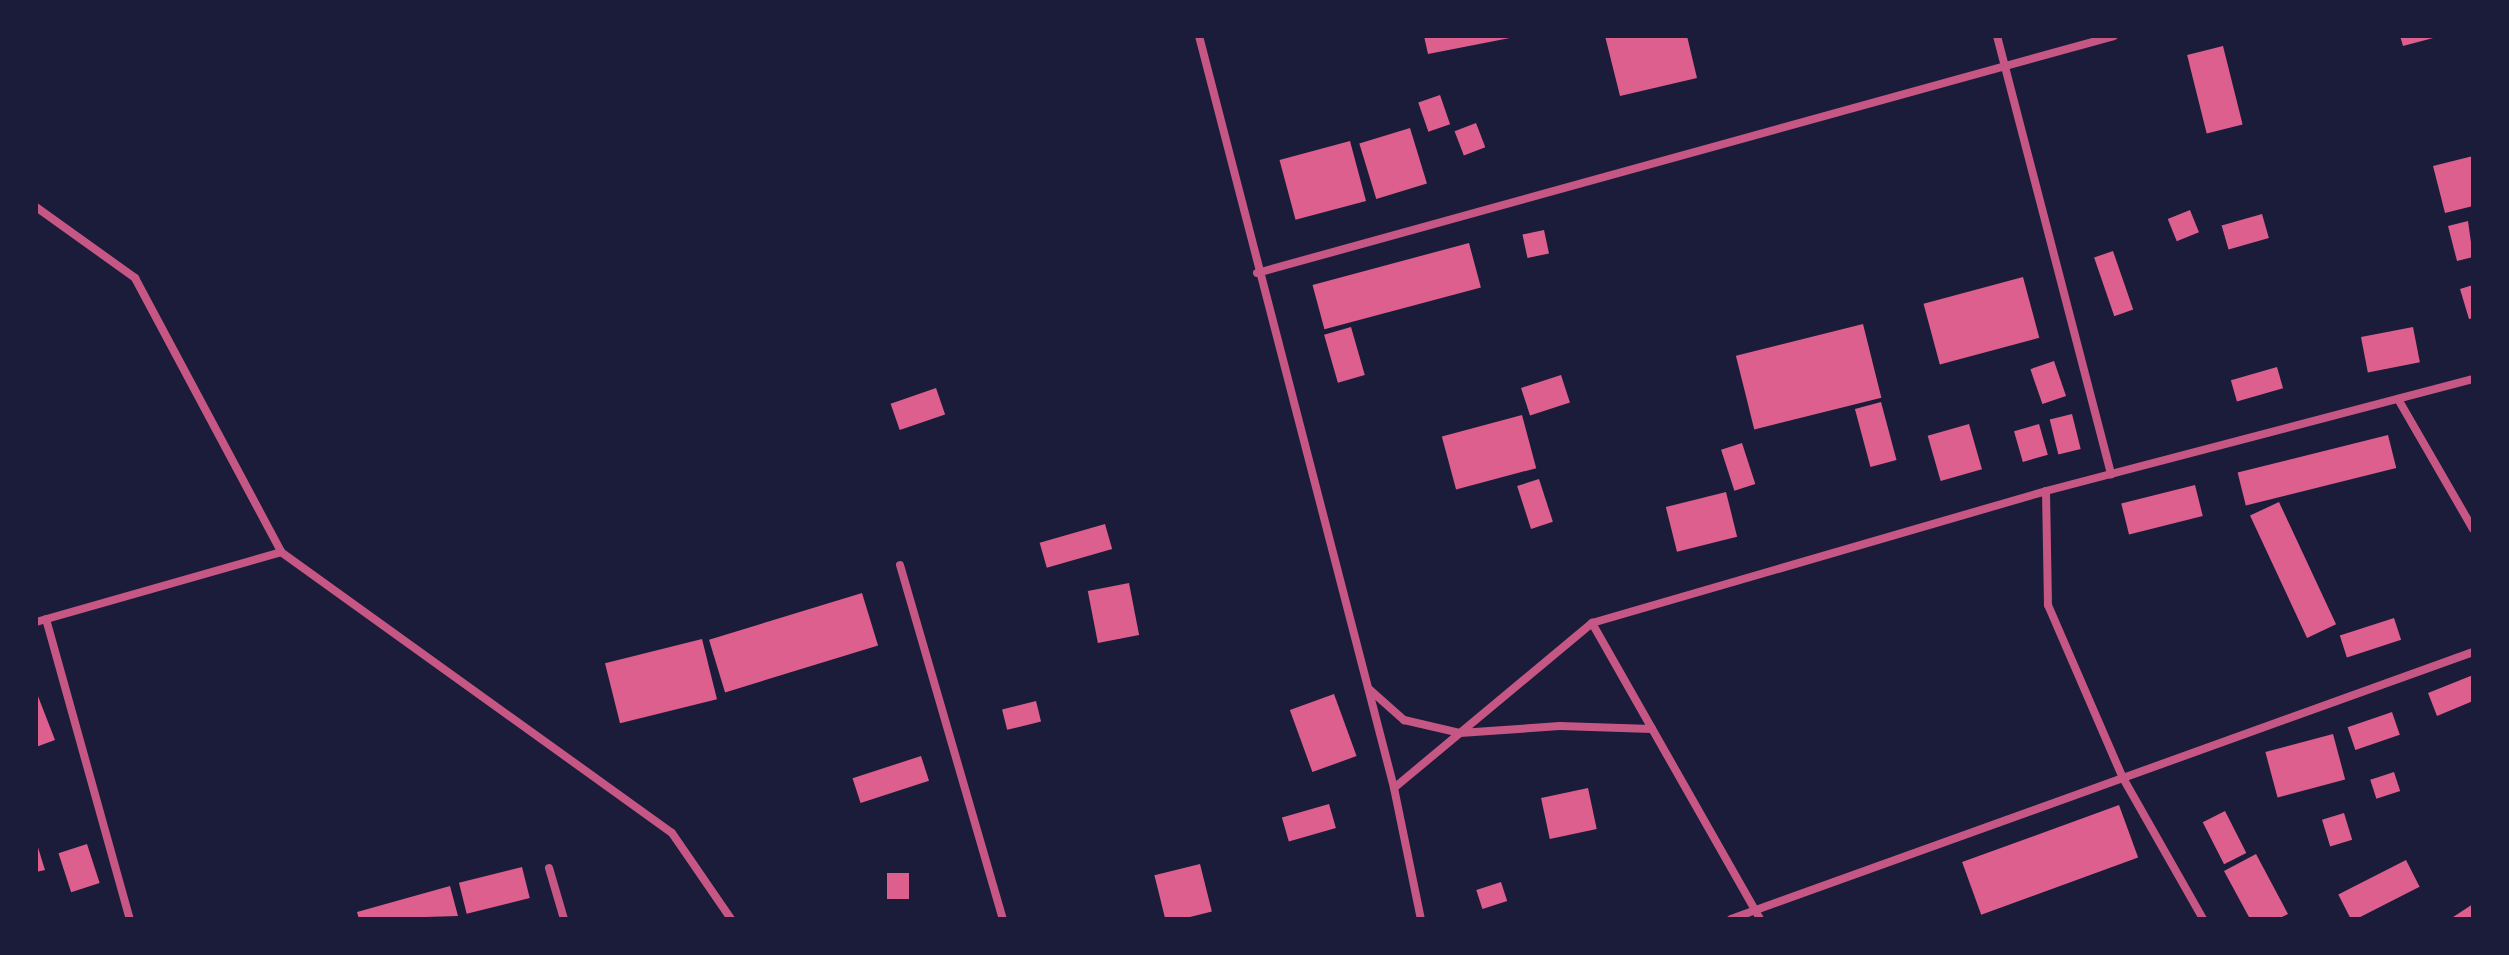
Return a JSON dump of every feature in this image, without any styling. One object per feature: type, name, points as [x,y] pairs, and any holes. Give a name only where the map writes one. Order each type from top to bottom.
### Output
[{"type":"street","points":[[1199,36],[1257,273],[1394,788],[1421,919]]},
{"type":"street","points":[[1997,36],[2111,474]]},
{"type":"street","points":[[1257,273],[2114,36]]},
{"type":"street","points":[[36,207],[135,278],[281,552],[672,833],[731,919]]},
{"type":"street","points":[[1394,788],[1592,623],[2046,491],[2473,379]]},
{"type":"street","points":[[2398,399],[2473,529]]},
{"type":"street","points":[[2046,491],[2048,605],[2123,778],[2203,919]]},
{"type":"street","points":[[36,622],[281,552]]},
{"type":"street","points":[[900,565],[1003,919]]},
{"type":"street","points":[[46,619],[130,919]]},
{"type":"street","points":[[1592,623],[1758,915]]},
{"type":"street","points":[[1731,919],[1758,915],[2123,778],[2473,652]]},
{"type":"street","points":[[1368,688],[1404,720],[1460,733],[1560,726],[1652,729]]},
{"type":"street","points":[[549,868],[564,919]]},
{"type":"building","points":[[1424,36],[1514,36],[1515,37],[1428,54]]},
{"type":"building","points":[[1605,36],[1687,36],[1697,78],[1620,96]]},
{"type":"building","points":[[2400,36],[2437,36],[2437,37],[2403,46]]},
{"type":"building","points":[[2223,46],[2243,125],[2207,134],[2187,55]]},
{"type":"building","points":[[1440,95],[1450,124],[1428,132],[1418,102]]},
{"type":"building","points":[[1476,123],[1485,147],[1464,156],[1455,131]]},
{"type":"building","points":[[1410,128],[1427,183],[1376,199],[1359,143]]},
{"type":"building","points":[[1350,141],[1366,201],[1296,220],[1279,160]]},
{"type":"building","points":[[2473,156],[2473,206],[2445,213],[2433,166]]},
{"type":"building","points":[[2190,210],[2199,232],[2177,241],[2168,219]]},
{"type":"building","points":[[2262,214],[2269,238],[2229,250],[2222,226]]},
{"type":"building","points":[[2468,221],[2473,257],[2457,261],[2448,226]]},
{"type":"building","points":[[1544,230],[1549,253],[1527,258],[1522,235]]},
{"type":"building","points":[[1469,243],[1481,287],[1324,329],[1313,285]]},
{"type":"building","points":[[2113,251],[2133,310],[2114,316],[2094,258]]},
{"type":"building","points":[[2023,277],[2039,338],[1940,365],[1924,304]]},
{"type":"building","points":[[2473,285],[2473,318],[2469,319],[2460,289]]},
{"type":"building","points":[[1863,324],[1881,398],[1754,429],[1736,356]]},
{"type":"building","points":[[1351,327],[1365,375],[1338,383],[1324,335]]},
{"type":"building","points":[[2413,327],[2420,362],[2368,372],[2361,337]]},
{"type":"building","points":[[2054,361],[2066,396],[2042,404],[2030,369]]},
{"type":"building","points":[[2277,367],[2283,388],[2237,401],[2231,380]]},
{"type":"building","points":[[1561,375],[1570,403],[1530,416],[1521,388]]},
{"type":"building","points":[[936,388],[945,414],[900,430],[891,404]]},
{"type":"building","points":[[1881,402],[1897,460],[1870,467],[1855,409]]},
{"type":"building","points":[[2072,414],[2081,449],[2058,454],[2050,420]]},
{"type":"building","points":[[1522,415],[1536,468],[1456,490],[1442,436]]},
{"type":"building","points":[[1969,424],[1982,469],[1941,481],[1928,436]]},
{"type":"building","points":[[2039,424],[2048,455],[2023,462],[2014,431]]},
{"type":"building","points":[[2388,435],[2396,468],[2246,505],[2238,472]]},
{"type":"building","points":[[1742,443],[1755,484],[1734,491],[1721,450]]},
{"type":"building","points":[[1539,479],[1553,522],[1531,529],[1517,486]]},
{"type":"building","points":[[2195,485],[2203,516],[2129,534],[2121,503]]},
{"type":"building","points":[[1726,492],[1737,537],[1677,552],[1666,507]]},
{"type":"building","points":[[2279,502],[2336,624],[2307,638],[2250,516]]},
{"type":"building","points":[[1105,524],[1112,549],[1047,568],[1040,543]]},
{"type":"building","points":[[1129,583],[1139,635],[1098,643],[1088,591]]},
{"type":"building","points":[[862,593],[878,646],[725,692],[709,640]]},
{"type":"building","points":[[2394,618],[2401,640],[2347,657],[2340,636]]},
{"type":"building","points":[[702,639],[717,699],[620,723],[605,663]]},
{"type":"building","points":[[2473,675],[2473,701],[2437,716],[2428,693]]},
{"type":"building","points":[[36,691],[55,740],[36,747]]},
{"type":"building","points":[[1334,694],[1357,756],[1312,772],[1290,710]]},
{"type":"building","points":[[1036,701],[1041,721],[1007,730],[1002,709]]},
{"type":"building","points":[[2392,712],[2400,735],[2355,750],[2348,727]]},
{"type":"building","points":[[2333,734],[2345,779],[2278,798],[2265,752]]},
{"type":"building","points":[[921,756],[929,781],[861,803],[853,778]]},
{"type":"building","points":[[2394,772],[2400,791],[2376,799],[2370,780]]},
{"type":"building","points":[[1588,788],[1597,829],[1550,839],[1541,798]]},
{"type":"building","points":[[1329,804],[1336,828],[1289,842],[1282,818]]},
{"type":"building","points":[[2119,805],[2138,858],[1981,915],[1962,862]]},
{"type":"building","points":[[2225,811],[2246,853],[2224,864],[2203,822]]},
{"type":"building","points":[[2344,813],[2352,840],[2330,847],[2322,820]]},
{"type":"building","points":[[36,841],[45,870],[36,872]]},
{"type":"building","points":[[87,844],[100,883],[71,892],[58,853]]},
{"type":"building","points":[[2256,854],[2288,914],[2278,919],[2250,919],[2224,871]]},
{"type":"building","points":[[2406,860],[2420,887],[2356,919],[2351,919],[2338,895]]},
{"type":"building","points":[[1200,864],[1212,912],[1182,919],[1165,919],[1154,875]]},
{"type":"building","points":[[522,867],[530,898],[467,914],[459,883]]},
{"type":"building","points":[[887,873],[909,873],[909,899],[887,899]]},
{"type":"building","points":[[1501,882],[1507,901],[1482,909],[1476,890]]},
{"type":"building","points":[[450,886],[458,916],[359,919],[357,912]]},
{"type":"building","points":[[2473,904],[2473,919],[2450,919]]}]
